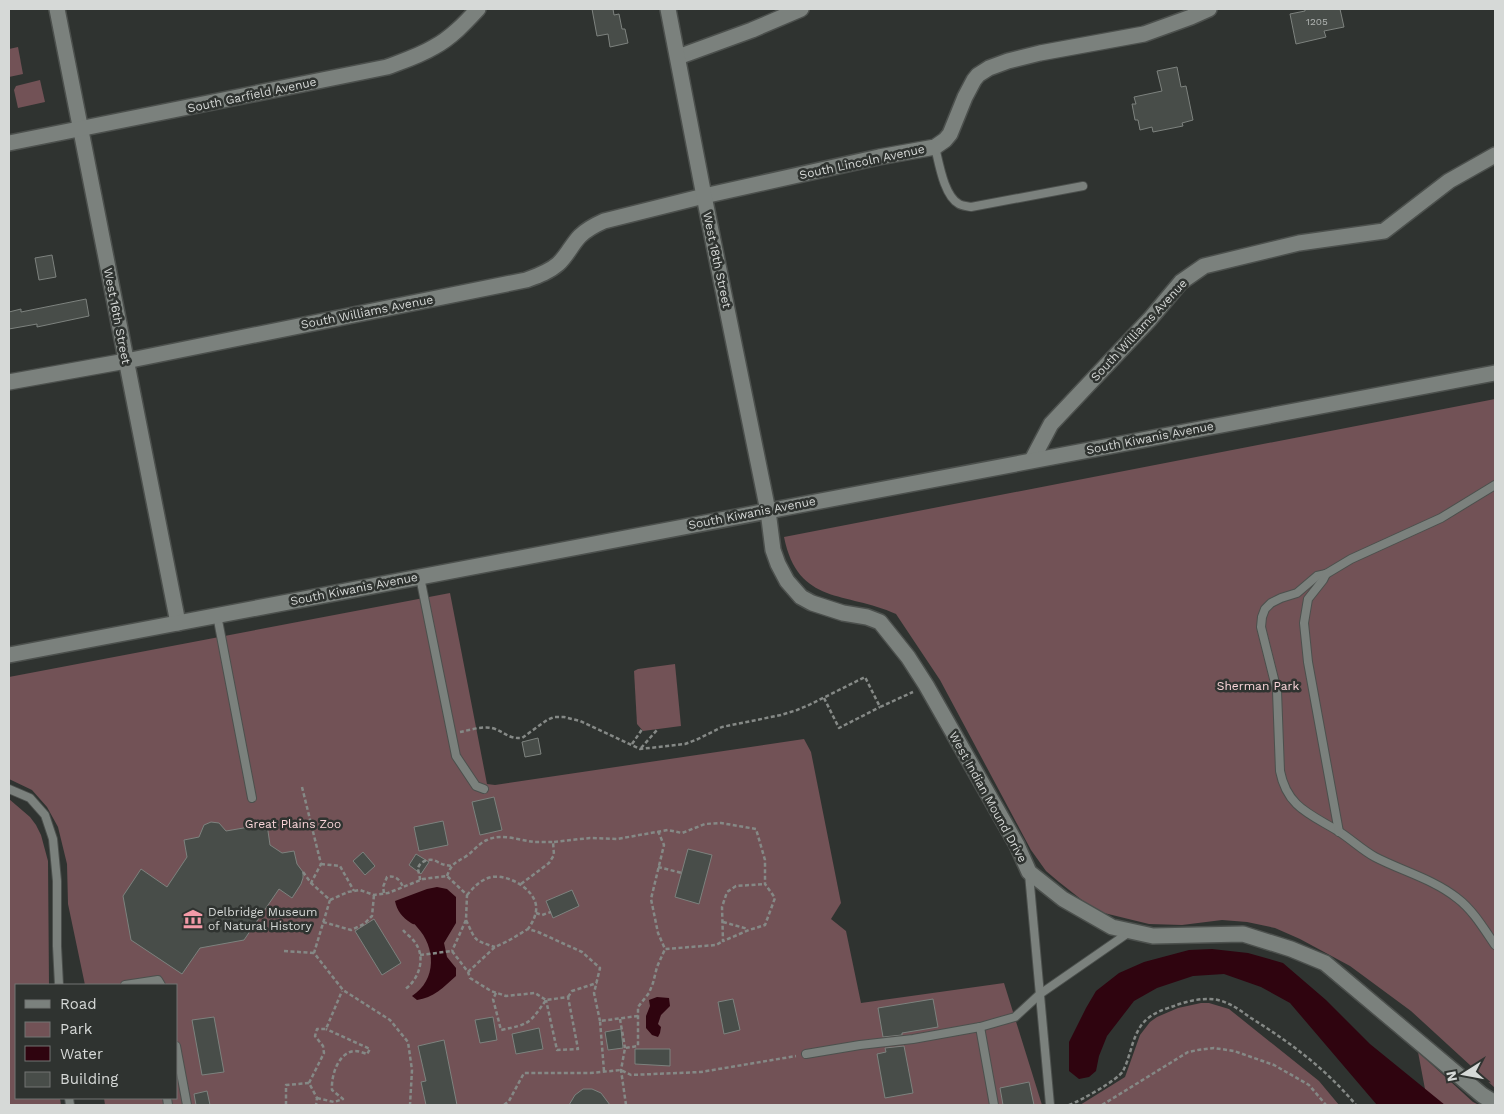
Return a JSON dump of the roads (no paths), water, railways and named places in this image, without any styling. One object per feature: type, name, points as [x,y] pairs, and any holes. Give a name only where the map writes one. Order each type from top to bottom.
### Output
[{"type":"street","name":"West 16th Street","points":[[56,9],[178,622]]},
{"type":"street","name":"South Garfield Avenue","points":[[9,143],[387,67],[435,47],[464,24],[478,9]]},
{"type":"street","name":"West 18th Street","points":[[668,9],[768,510]]},
{"type":"street","points":[[678,56],[752,30],[801,9]]},
{"type":"street","name":"South Lincoln Avenue","points":[[704,196],[888,155],[934,147],[945,140],[950,134],[974,80],[989,68],[1040,53],[1144,34],[1209,9]]},
{"type":"street","name":"South Williams Avenue","points":[[1032,460],[1051,424],[1150,320],[1181,282],[1204,266],[1299,243],[1384,231],[1449,181],[1495,155]]},
{"type":"street","name":"South Williams Avenue","points":[[9,382],[526,280],[542,274],[557,265],[580,236],[592,226],[604,221],[704,196]]},
{"type":"street","name":"South Kiwanis Avenue","points":[[9,655],[1495,373]]},
{"type":"street","name":"West Indian Mound Drive","points":[[768,510],[773,550],[786,582],[801,597],[812,603],[842,613],[867,617],[880,622],[908,657],[1017,844],[1029,872],[1063,899],[1112,927],[1152,936],[1243,934],[1291,949],[1324,964],[1482,1095],[1495,1103]]},
{"type":"lane","points":[[934,147],[945,185],[951,197],[960,204],[971,207],[1083,186]]},
{"type":"lane","points":[[1495,485],[1441,518],[1351,559],[1326,574],[1317,576],[1297,592],[1271,603],[1262,617],[1261,627],[1277,691],[1280,766],[1283,784],[1288,794],[1302,810],[1339,832],[1375,857],[1435,885],[1455,897],[1472,913],[1495,945]]},
{"type":"lane","points":[[1326,574],[1308,599],[1304,624],[1308,662],[1339,832]]},
{"type":"lane","points":[[420,576],[456,756],[476,786],[484,789]]},
{"type":"lane","points":[[216,615],[252,798]]},
{"type":"lane","points":[[9,789],[30,798],[44,815],[53,839],[57,881],[56,946],[59,984]]},
{"type":"lane","points":[[1029,872],[1050,1105]]},
{"type":"lane","points":[[806,1054],[913,1039],[980,1027],[1015,1017],[1040,994],[1131,931]]},
{"type":"lane","points":[[132,984],[158,980],[160,984]]},
{"type":"lane","points":[[980,1027],[994,1105]]},
{"type":"lane","points":[[178,1057],[187,1105]]},
{"type":"water","points":[[437,887],[447,889],[456,897],[456,923],[444,943],[447,957],[456,968],[456,976],[443,988],[423,999],[417,1000],[412,996],[426,981],[430,972],[431,963],[428,944],[415,925],[400,914],[395,901]]},
{"type":"water","points":[[1212,949],[1248,953],[1283,963],[1326,1000],[1370,1044],[1445,1105],[1377,1105],[1290,1003],[1261,987],[1224,974],[1193,976],[1157,988],[1134,1001],[1107,1036],[1099,1056],[1096,1071],[1089,1077],[1079,1079],[1069,1071],[1069,1042],[1096,991],[1119,973],[1144,962],[1189,950]]},
{"type":"water","points":[[657,997],[669,998],[670,1006],[661,1015],[658,1024],[661,1027],[658,1037],[652,1035],[646,1028],[646,1016],[650,1006],[649,1000]]},
{"type":"place","name":"Delbridge Museum of Natural History","points":[[193,919]]},
{"type":"park label","name":"Sherman Park","points":[[1258,686]]},
{"type":"park label","name":"Great Plains Zoo","points":[[293,824]]}]
